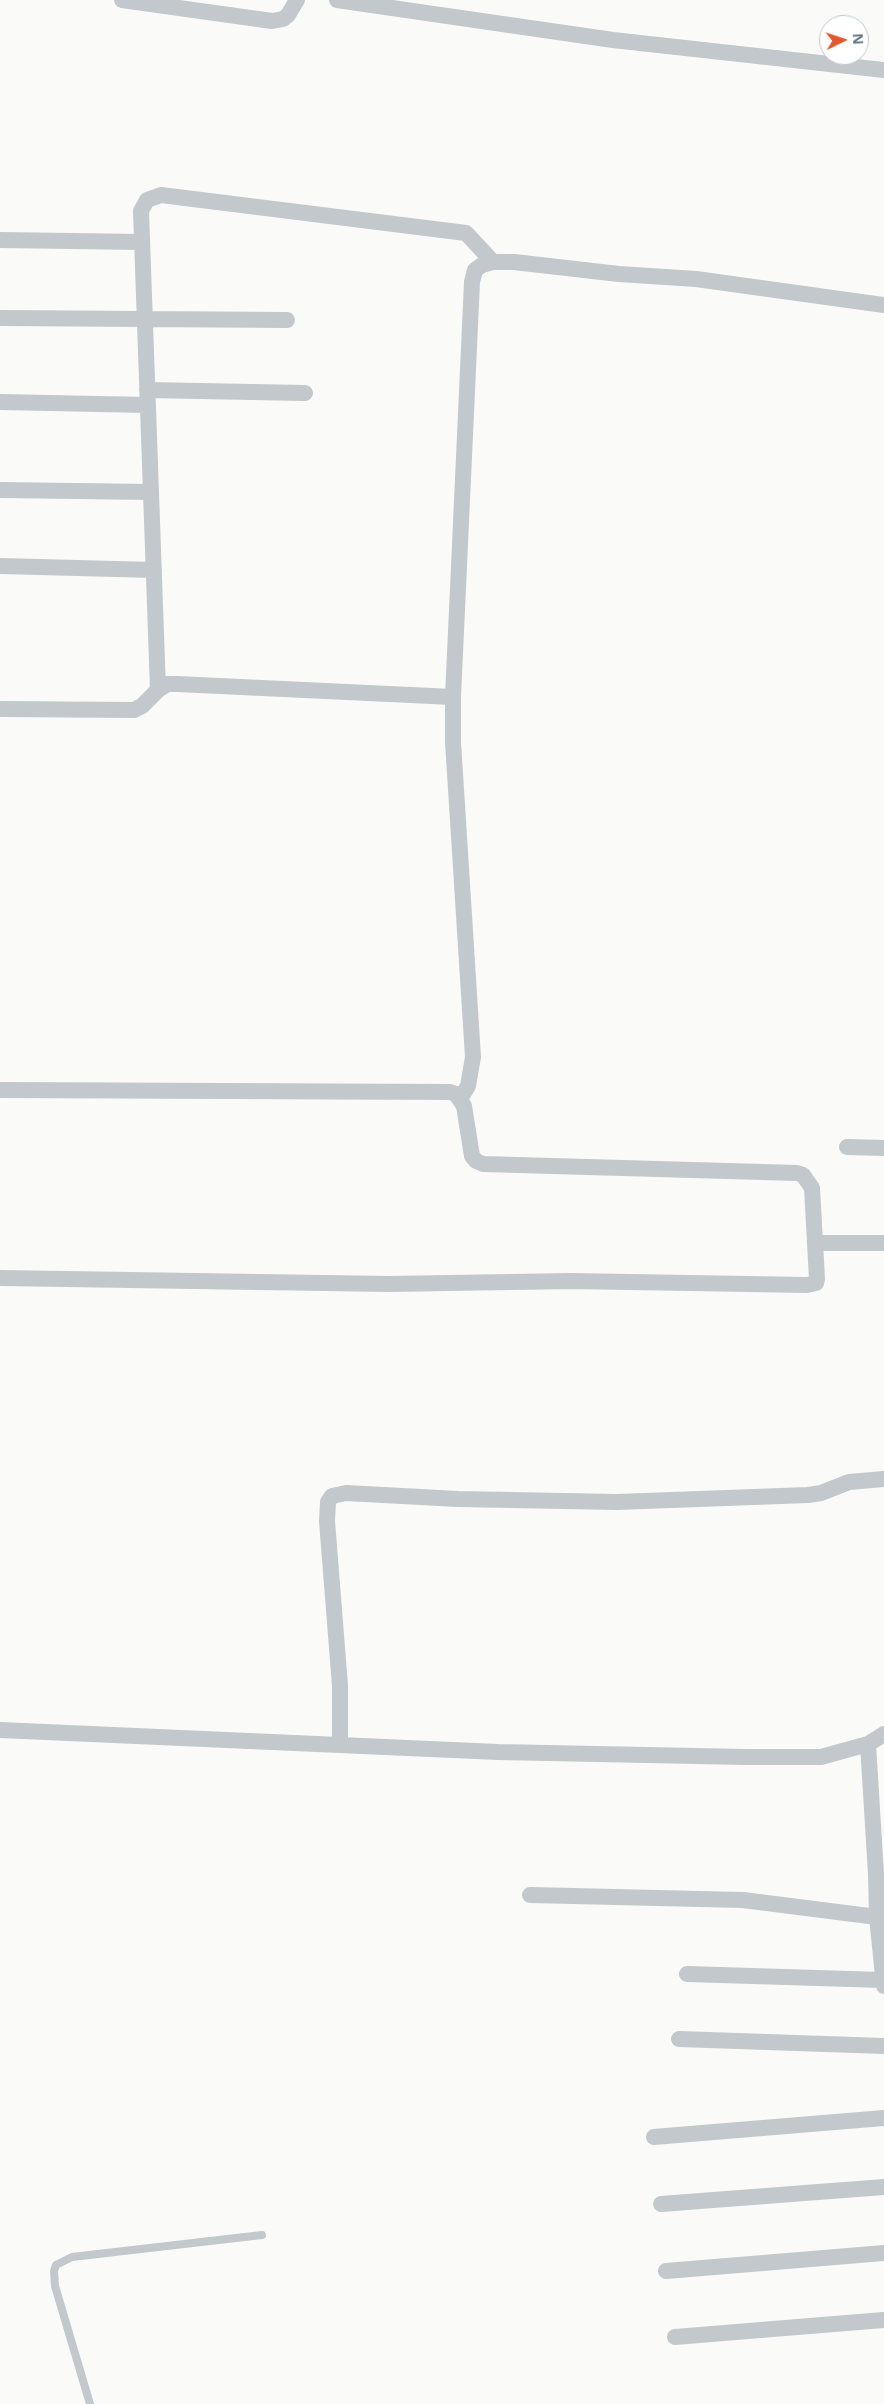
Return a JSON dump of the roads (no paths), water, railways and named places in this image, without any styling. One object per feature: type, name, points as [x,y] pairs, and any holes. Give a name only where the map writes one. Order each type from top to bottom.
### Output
[{"type":"street","points":[[122,0],[272,21],[283,19],[288,15],[296,0]]},
{"type":"street","points":[[337,0],[613,40],[884,70]]},
{"type":"street","points":[[158,690],[141,211],[147,200],[161,195],[466,233],[493,262]]},
{"type":"street","points":[[0,240],[142,242]]},
{"type":"street","points":[[460,1099],[468,1086],[473,1057],[452,697],[472,282],[475,270],[482,265],[493,262],[696,279],[884,305]]},
{"type":"street","points":[[0,318],[287,320]]},
{"type":"street","points":[[0,402],[305,393]]},
{"type":"street","points":[[0,490],[151,492]]},
{"type":"street","points":[[0,566],[154,570]]},
{"type":"street","points":[[0,709],[134,710],[142,706],[167,684],[452,697]]},
{"type":"street","points":[[0,1090],[450,1092],[460,1099],[464,1106],[469,1150],[476,1161],[483,1164],[797,1173],[803,1175],[812,1188],[817,1279],[816,1283],[807,1285],[571,1282],[389,1284],[0,1278]]},
{"type":"street","points":[[847,1147],[884,1148]]},
{"type":"street","points":[[816,1243],[884,1243]]},
{"type":"street","points":[[340,1746],[340,1686],[326,1521],[328,1502],[332,1496],[346,1493],[458,1499],[617,1502],[808,1495],[820,1493],[849,1482],[884,1479]]},
{"type":"street","points":[[0,1730],[498,1752],[746,1758],[821,1757],[868,1744],[884,1734]]},
{"type":"street","points":[[687,1974],[884,1983],[876,1917],[880,1874],[868,1744]]},
{"type":"street","points":[[530,1895],[743,1900],[876,1917]]},
{"type":"street","points":[[679,2039],[884,2046]]},
{"type":"street","points":[[654,2137],[884,2118]]},
{"type":"street","points":[[660,2204],[884,2187]]},
{"type":"street","points":[[666,2271],[884,2253]]},
{"type":"street","points":[[675,2337],[884,2320]]},
{"type":"lane","points":[[90,2404],[55,2286],[54,2271],[60,2261],[72,2257],[262,2234]]}]
